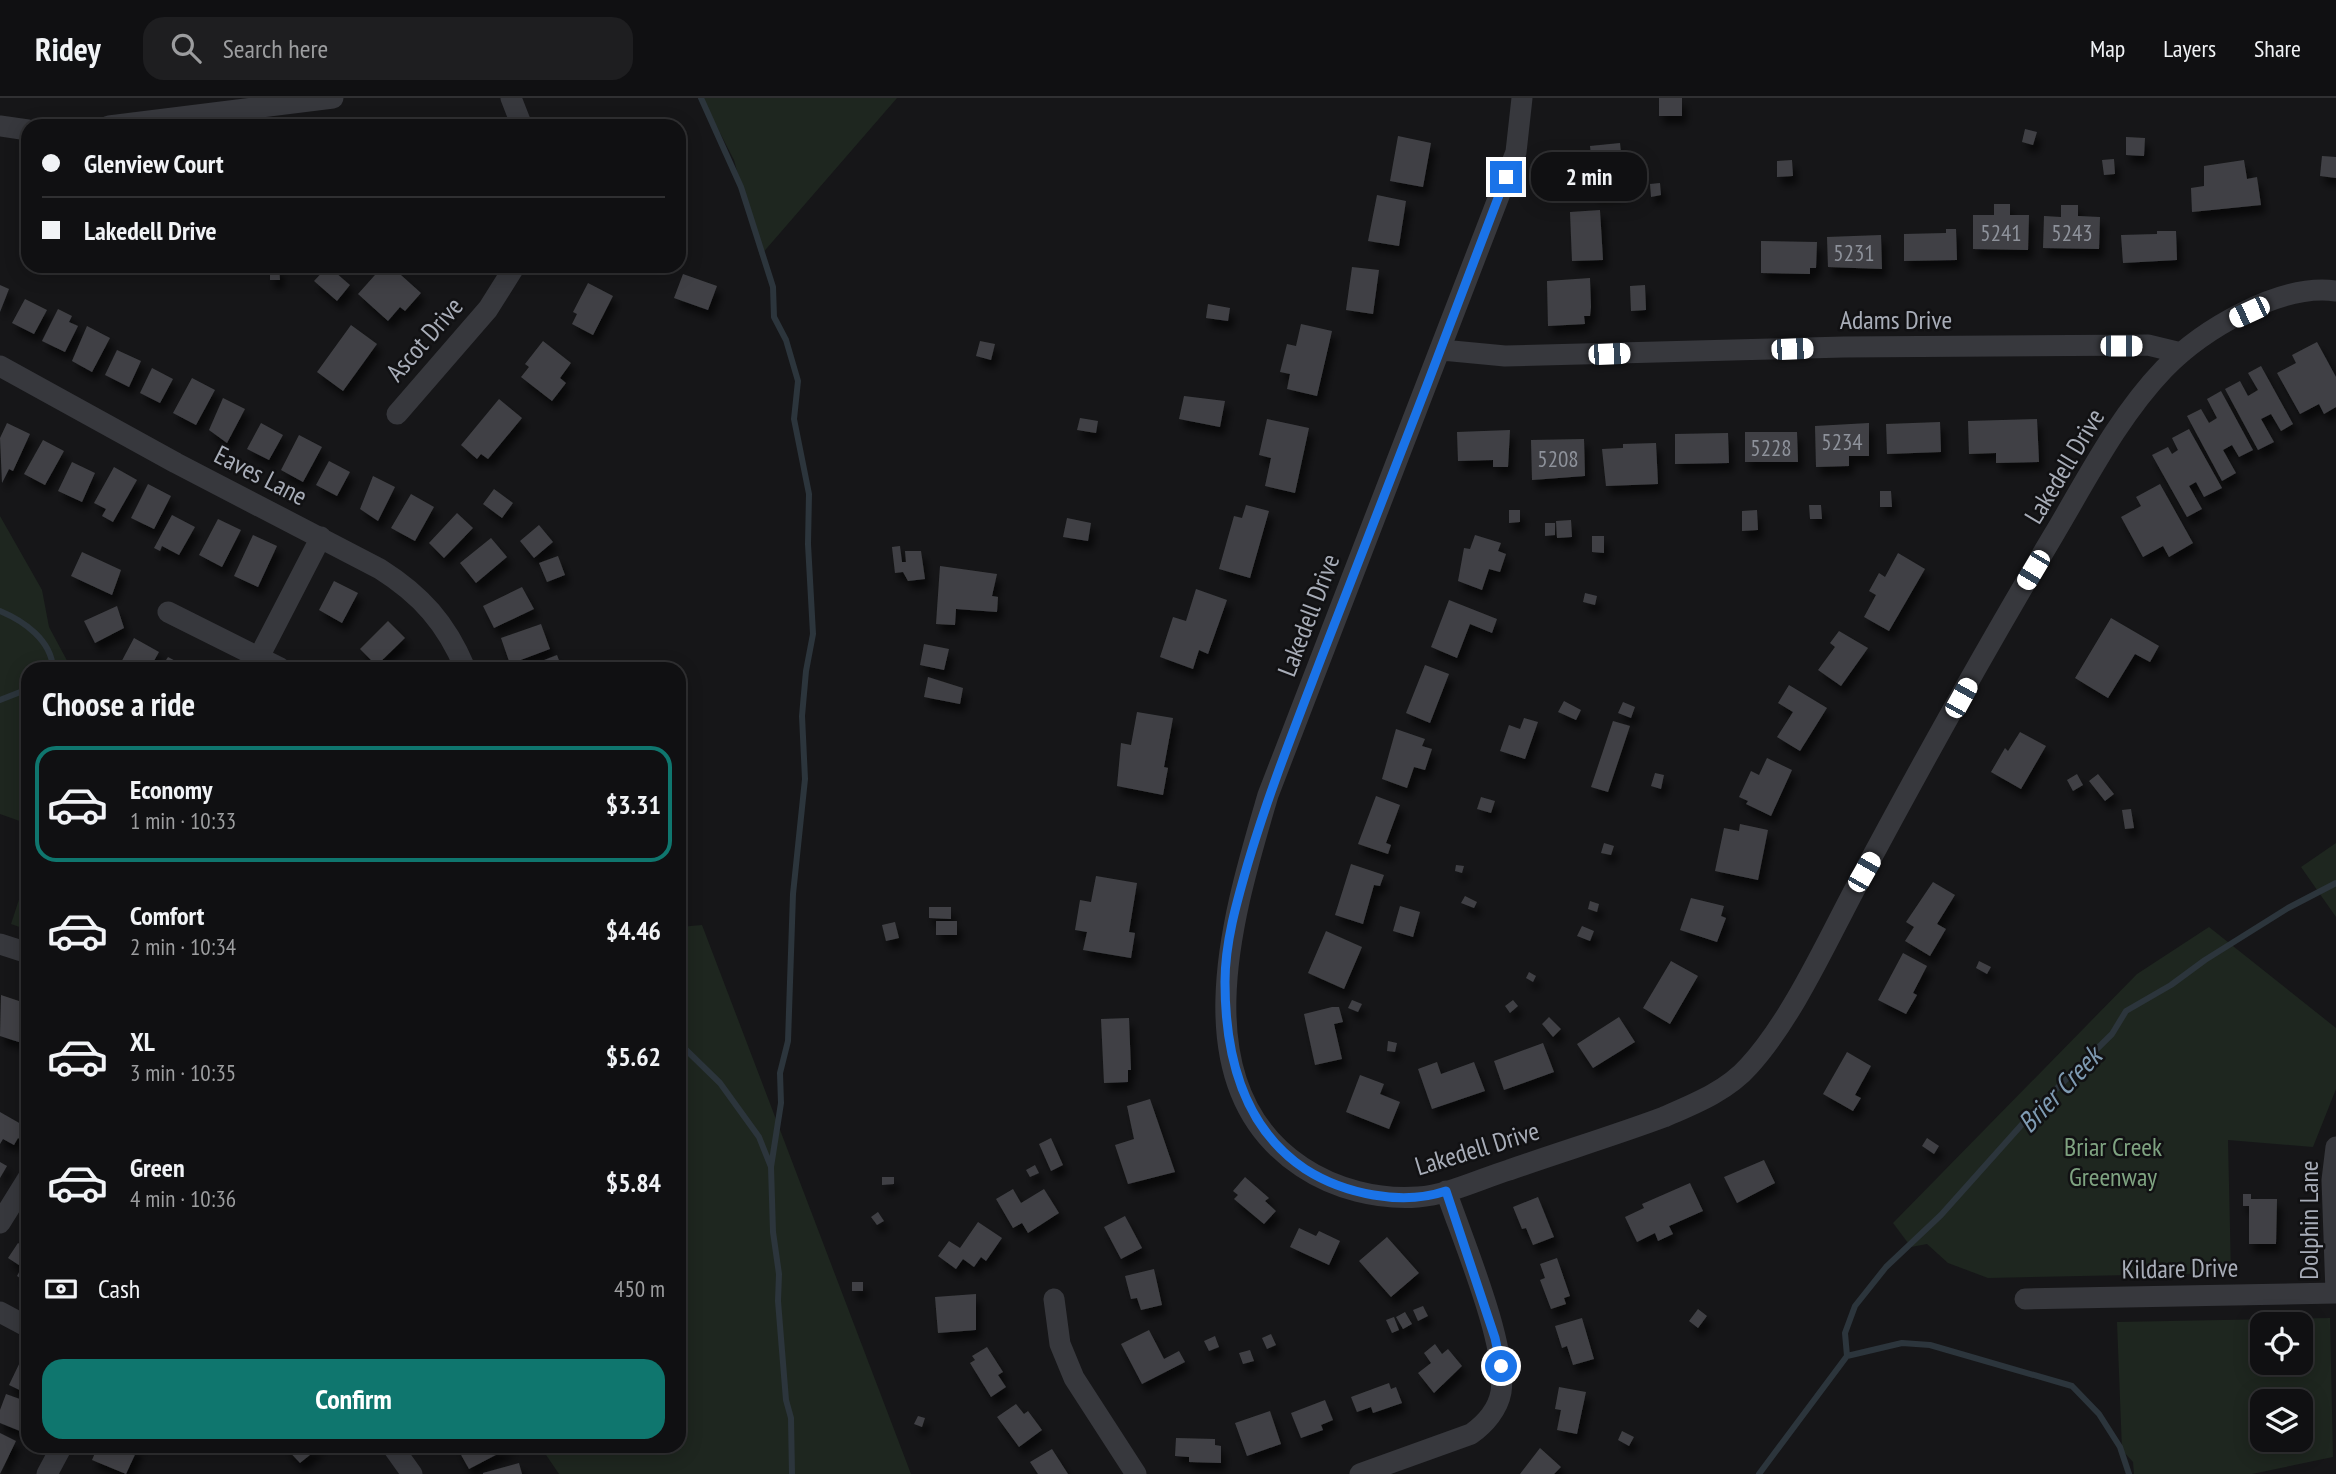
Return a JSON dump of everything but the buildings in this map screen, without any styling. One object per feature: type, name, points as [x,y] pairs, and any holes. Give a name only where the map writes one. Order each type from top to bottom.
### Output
[{"type":"street","points":[[165,119],[333,98]]},
{"type":"street","points":[[511,98],[519,119]]},
{"type":"street","name":"Lakedell Drive","points":[[1522,98],[1516,152],[1269,794],[1236,904],[1225,982],[1231,1057],[1241,1092],[1259,1125],[1292,1160],[1327,1181],[1349,1189],[1390,1197],[1419,1197],[1446,1191],[1664,1117],[1700,1102],[1748,1068],[1789,1008],[2019,593],[2141,395],[2181,353],[2227,322],[2270,301],[2309,289],[2336,291]]},
{"type":"street","points":[[0,126],[21,129]]},
{"type":"street","name":"Ascot Drive","points":[[397,414],[488,309],[511,273]]},
{"type":"street","name":"Adams Drive","points":[[1442,350],[1505,356],[1844,347],[2148,345],[2181,353]]},
{"type":"street","name":"Eaves Lane","points":[[0,366],[176,463],[380,569],[425,602],[453,641],[462,662]]},
{"type":"street","points":[[259,657],[321,537]]},
{"type":"street","points":[[168,612],[269,662]]},
{"type":"street","points":[[0,944],[21,951]]},
{"type":"street","name":"Dolphin Lane","points":[[2336,1147],[2332,1180],[2336,1293]]},
{"type":"street","points":[[0,1223],[21,1189]]},
{"type":"street","points":[[1360,1474],[1471,1434],[1481,1426],[1499,1400],[1501,1366],[1495,1338],[1446,1191]]},
{"type":"street","name":"Kildare Drive","points":[[2025,1299],[2336,1293]]},
{"type":"street","points":[[1054,1299],[1060,1344],[1074,1378],[1136,1474]]},
{"type":"street","points":[[0,1312],[21,1323]]},
{"type":"street","points":[[47,1474],[58,1453]]},
{"type":"street","points":[[397,1453],[412,1474]]},
{"type":"green space","points":[[702,98],[897,98],[760,256],[734,160]]},
{"type":"green space","points":[[0,516],[42,590],[49,627],[68,662],[21,662],[21,822],[0,814]]},
{"type":"green space","points":[[2336,843],[2336,917],[2301,867]]},
{"type":"green space","points":[[21,893],[21,928],[11,924]]},
{"type":"green space","points":[[702,925],[911,1474],[559,1474],[545,1453],[686,1453],[686,926]]},
{"type":"green space","name":"Briar Creek Greenway","points":[[2209,927],[2336,1028],[2336,1089],[2313,1147],[2228,1140],[2231,1273],[1988,1278],[1948,1263],[1927,1244],[1911,1247],[1893,1223],[2137,974]]},
{"type":"green space","points":[[2313,1318],[2330,1318],[2333,1457],[2252,1474],[2134,1474],[2133,1462],[2122,1450],[2117,1322],[2250,1320],[2250,1375],[2313,1375]]},
{"type":"waterway","points":[[701,98],[741,187],[773,287],[774,317],[786,340],[798,381],[794,419],[809,494],[808,544],[813,634],[802,716],[805,779],[793,894],[788,1041],[780,1073],[781,1103],[771,1167]]},
{"type":"waterway","points":[[0,611],[35,633],[42,640],[52,662]]},
{"type":"waterway","points":[[0,700],[21,692]]},
{"type":"waterway","name":"Brier Creek","points":[[1847,1356],[1845,1333],[1855,1306],[1886,1267],[1941,1215],[2033,1112],[2112,1034],[2126,1011],[2171,985],[2205,960],[2288,908],[2336,883]]},
{"type":"waterway","points":[[686,1050],[720,1083],[759,1137],[771,1167],[773,1232],[779,1274],[778,1301],[786,1400],[791,1418],[792,1474]]},
{"type":"waterway","points":[[1847,1356],[1902,1343],[1930,1345],[2072,1386],[2099,1414],[2120,1447],[2129,1474]]},
{"type":"waterway","points":[[1759,1474],[1847,1356]]},
{"type":"route","points":[[1501,1366],[1495,1338],[1446,1191],[1419,1197],[1390,1197],[1349,1189],[1310,1172],[1274,1143],[1259,1125],[1241,1092],[1231,1057],[1225,982],[1236,904],[1269,794],[1442,350],[1506,177]]}]
